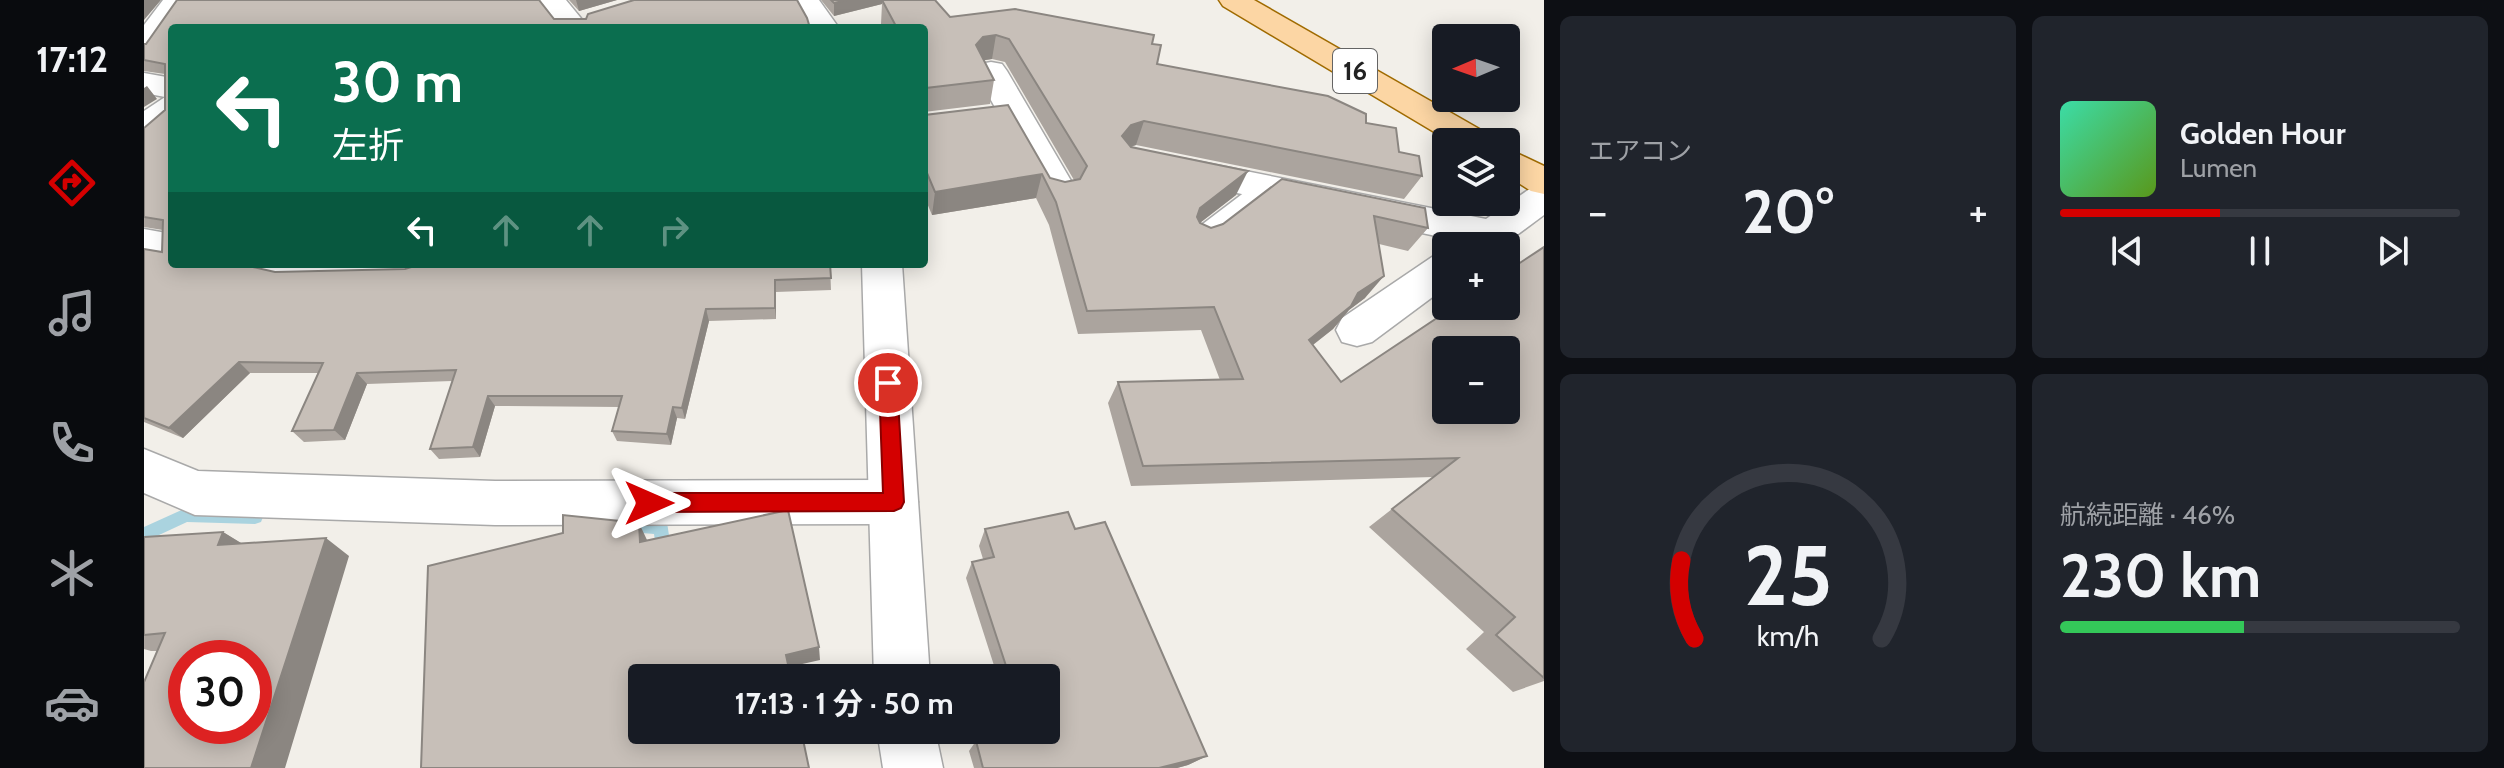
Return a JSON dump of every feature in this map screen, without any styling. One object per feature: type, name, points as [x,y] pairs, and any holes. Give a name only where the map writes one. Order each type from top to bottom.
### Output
[{"type":"main road","name":"16","points":[[1233,0],[1452,128]]},
{"type":"main road","points":[[1520,167],[1544,182]]},
{"type":"street","points":[[144,5],[176,0]]},
{"type":"street","points":[[144,46],[176,0]]},
{"type":"street","points":[[550,0],[576,23]]},
{"type":"street","points":[[805,0],[821,24]]},
{"type":"street","points":[[991,71],[1000,116],[1059,191]]},
{"type":"street","points":[[144,83],[168,87]]},
{"type":"street","points":[[144,129],[168,108]]},
{"type":"street","points":[[1150,163],[1450,232]]},
{"type":"street","points":[[1495,232],[1544,197]]},
{"type":"street","points":[[144,243],[168,247]]},
{"type":"street","points":[[882,268],[901,664]]},
{"type":"street","points":[[1357,330],[1432,277]]},
{"type":"street","points":[[144,470],[195,493],[495,503],[894,502]]},
{"type":"street","points":[[909,744],[913,768]]},
{"type":"lane","points":[[1200,239],[1266,188]]},
{"type":"building","points":[[177,0],[539,0],[554,19],[586,19],[588,14],[634,0],[797,0],[809,24],[168,24],[168,268],[258,268],[275,272],[408,268],[830,268],[831,278],[775,280],[775,308],[706,309],[682,408],[673,407],[667,434],[612,431],[622,396],[488,396],[473,447],[430,449],[456,370],[357,373],[334,430],[292,431],[323,363],[239,362],[169,428],[144,418],[144,249],[162,252],[163,220],[144,217],[144,128],[165,110],[165,64],[144,60],[146,44]]},
{"type":"building","points":[[882,0],[935,0],[950,17],[1015,9],[1154,35],[1152,44],[1161,45],[1157,64],[1328,96],[1366,114],[1366,123],[1396,128],[1399,152],[1419,156],[1422,176],[1144,121],[1131,125],[1122,136],[1131,147],[1248,171],[1200,208],[1197,217],[1200,223],[1211,228],[1223,224],[1282,179],[1425,208],[1428,228],[1374,216],[1384,276],[1358,293],[1351,306],[1309,340],[1341,382],[1434,320],[1520,320],[1520,263],[1544,247],[1544,678],[1496,635],[1515,617],[1392,509],[1458,458],[1143,466],[1118,382],[1243,379],[1214,307],[1087,311],[1056,202],[1042,174],[935,192],[928,175],[928,115],[1008,105],[1050,178],[1065,182],[1080,179],[1087,166],[1009,39],[996,35],[983,37],[976,45],[994,80],[928,88],[928,24],[895,24]]},
{"type":"building","points":[[788,510],[819,647],[786,655],[788,664],[628,664],[628,744],[804,744],[809,768],[421,768],[428,566],[563,533],[563,515],[639,523],[640,542]]},
{"type":"building","points":[[1068,512],[1075,529],[1105,522],[1207,756],[1159,768],[983,768],[977,744],[1060,744],[1060,664],[1005,664],[972,562],[994,557],[985,529]]},
{"type":"building","points":[[223,532],[218,545],[326,538],[272,704],[272,640],[168,640],[168,744],[259,744],[251,768],[144,768],[144,682],[165,633],[144,635],[144,537]]},
{"type":"waterway","points":[[144,535],[186,515],[255,517]]},
{"type":"waterway","points":[[624,526],[661,527],[664,556]]},
{"type":"route","points":[[649,503],[894,502],[888,383]]}]
